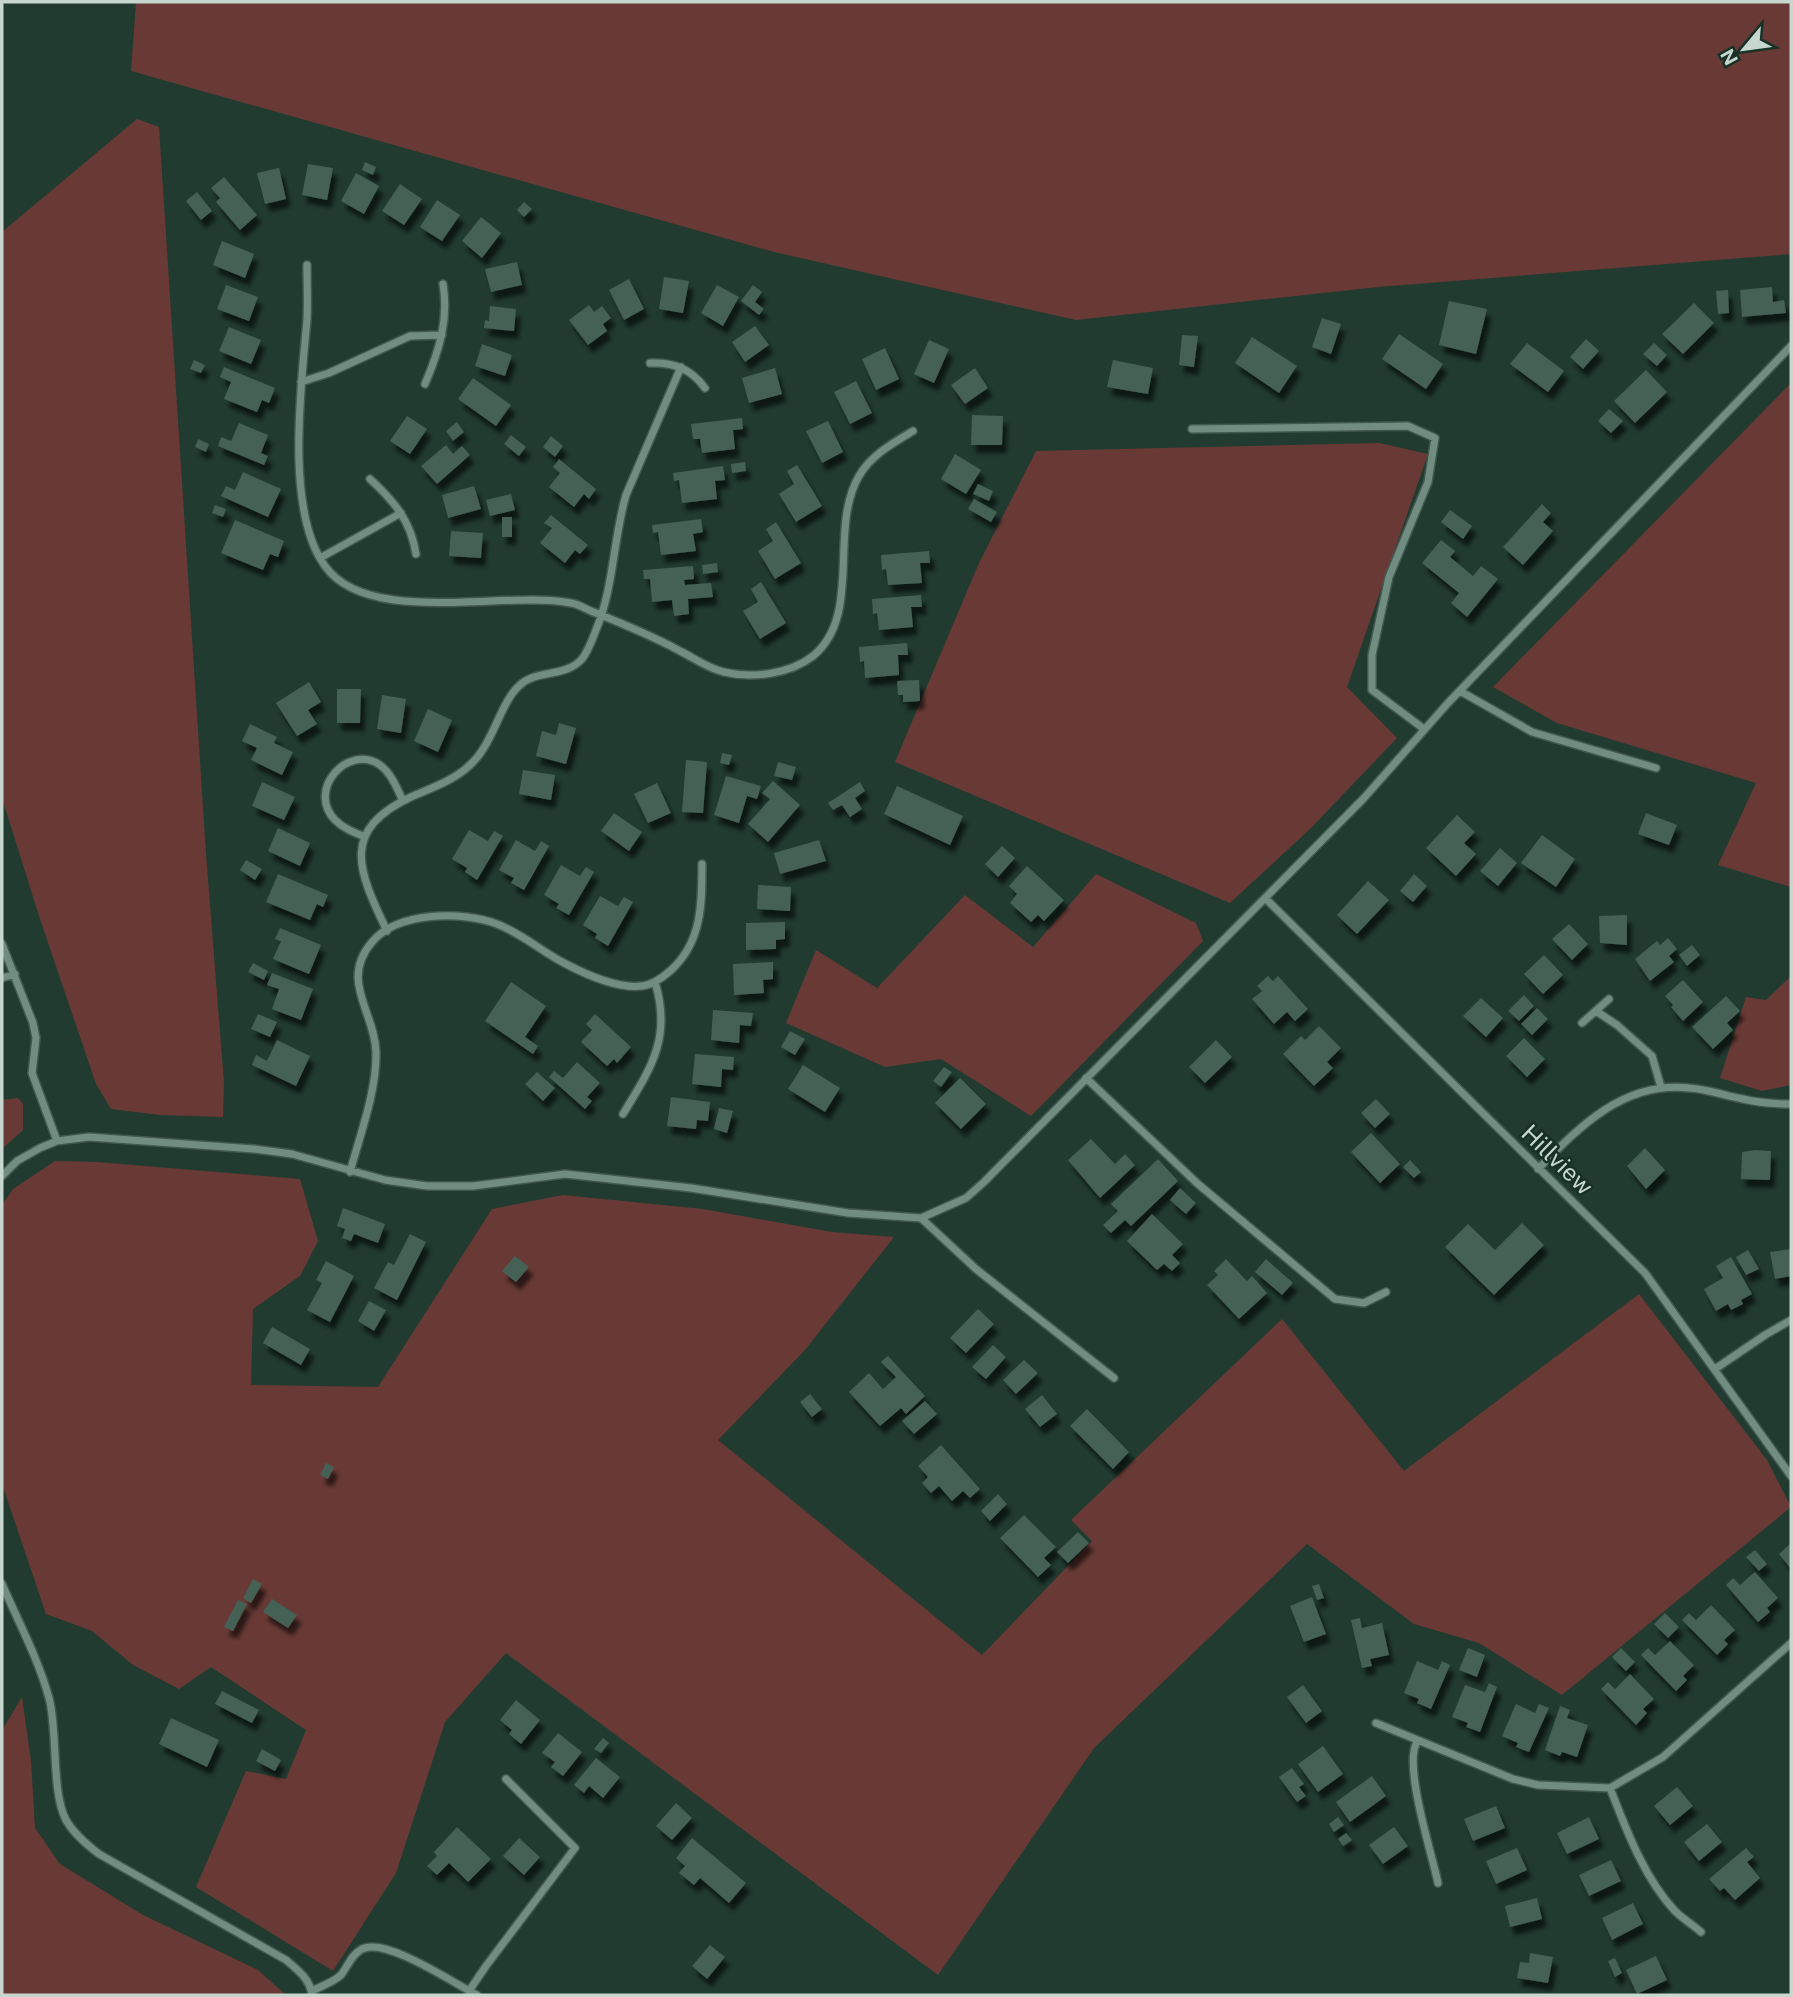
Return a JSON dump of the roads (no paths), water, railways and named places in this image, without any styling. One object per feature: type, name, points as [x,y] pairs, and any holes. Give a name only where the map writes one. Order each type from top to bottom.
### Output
[{"type":"street","points":[[307,265],[307,316],[301,382],[302,493],[307,525],[326,568],[359,592],[414,603],[514,598],[547,599],[575,604],[662,641],[722,672],[745,675],[789,669],[812,657],[827,642],[838,617],[845,519],[850,496],[859,475],[884,449],[913,431]]},
{"type":"street","points":[[425,384],[442,335],[446,303],[443,284]]},
{"type":"street","points":[[301,382],[329,373],[410,335],[442,335]]},
{"type":"street","points":[[2,1177],[17,1161],[57,1141],[89,1137],[292,1154],[385,1180],[446,1187],[565,1174],[691,1188],[848,1213],[921,1218],[966,1198],[1364,798],[1424,729],[1791,346]]},
{"type":"street","points":[[650,363],[666,362],[681,367],[697,377],[705,388]]},
{"type":"street","points":[[387,931],[363,875],[360,846],[363,836],[375,820],[403,801],[441,784],[473,762],[493,734],[512,693],[521,683],[559,673],[573,667],[583,658],[603,615],[617,550],[620,515],[626,495],[681,367]]},
{"type":"street","points":[[1192,429],[1408,426],[1435,439],[1427,482],[1390,577],[1373,655],[1372,690],[1424,729]]},
{"type":"street","points":[[370,479],[401,513],[413,536],[416,554]]},
{"type":"street","points":[[320,558],[401,513]]},
{"type":"street","points":[[1460,691],[1532,732],[1656,768]]},
{"type":"street","points":[[363,836],[342,826],[326,806],[324,796],[332,774],[348,763],[357,761],[378,764],[393,780],[403,801]]},
{"type":"street","points":[[350,1172],[366,1115],[377,1051],[357,981],[360,960],[373,940],[413,920],[450,915],[480,918],[517,933],[565,963],[602,979],[643,986],[655,982],[683,958],[698,929],[702,864]]},
{"type":"street","name":"Hillview","points":[[1265,898],[1645,1273],[1791,1476]]},
{"type":"street","points":[[2,944],[33,1023],[36,1038],[32,1073],[57,1141]]},
{"type":"street","points":[[2,978],[15,974]]},
{"type":"street","points":[[623,1114],[647,1075],[660,1041],[662,1013],[655,982]]},
{"type":"street","points":[[1582,1023],[1609,999]]},
{"type":"street","points":[[1595,1011],[1617,1025],[1652,1056],[1661,1087]]},
{"type":"street","points":[[1086,1078],[1198,1184],[1335,1299],[1364,1303],[1386,1292]]},
{"type":"street","points":[[1538,1169],[1596,1114],[1621,1100],[1661,1087],[1689,1087],[1765,1103],[1791,1104]]},
{"type":"street","points":[[921,1218],[976,1269],[1114,1378]]},
{"type":"street","points":[[1715,1369],[1791,1320]]},
{"type":"street","points":[[2,1584],[50,1700],[60,1797],[65,1818],[81,1840],[99,1854],[286,1960],[303,1974],[312,1993],[339,1977],[353,1956],[362,1949],[374,1947],[399,1953],[473,1993],[486,1966],[575,1848],[506,1779]]},
{"type":"street","points":[[1376,1723],[1513,1779],[1538,1785],[1610,1788],[1663,1757],[1791,1643]]},
{"type":"street","points":[[1417,1742],[1414,1746],[1412,1769],[1437,1883]]},
{"type":"street","points":[[1610,1788],[1630,1836],[1657,1886],[1675,1910],[1701,1932]]}]
